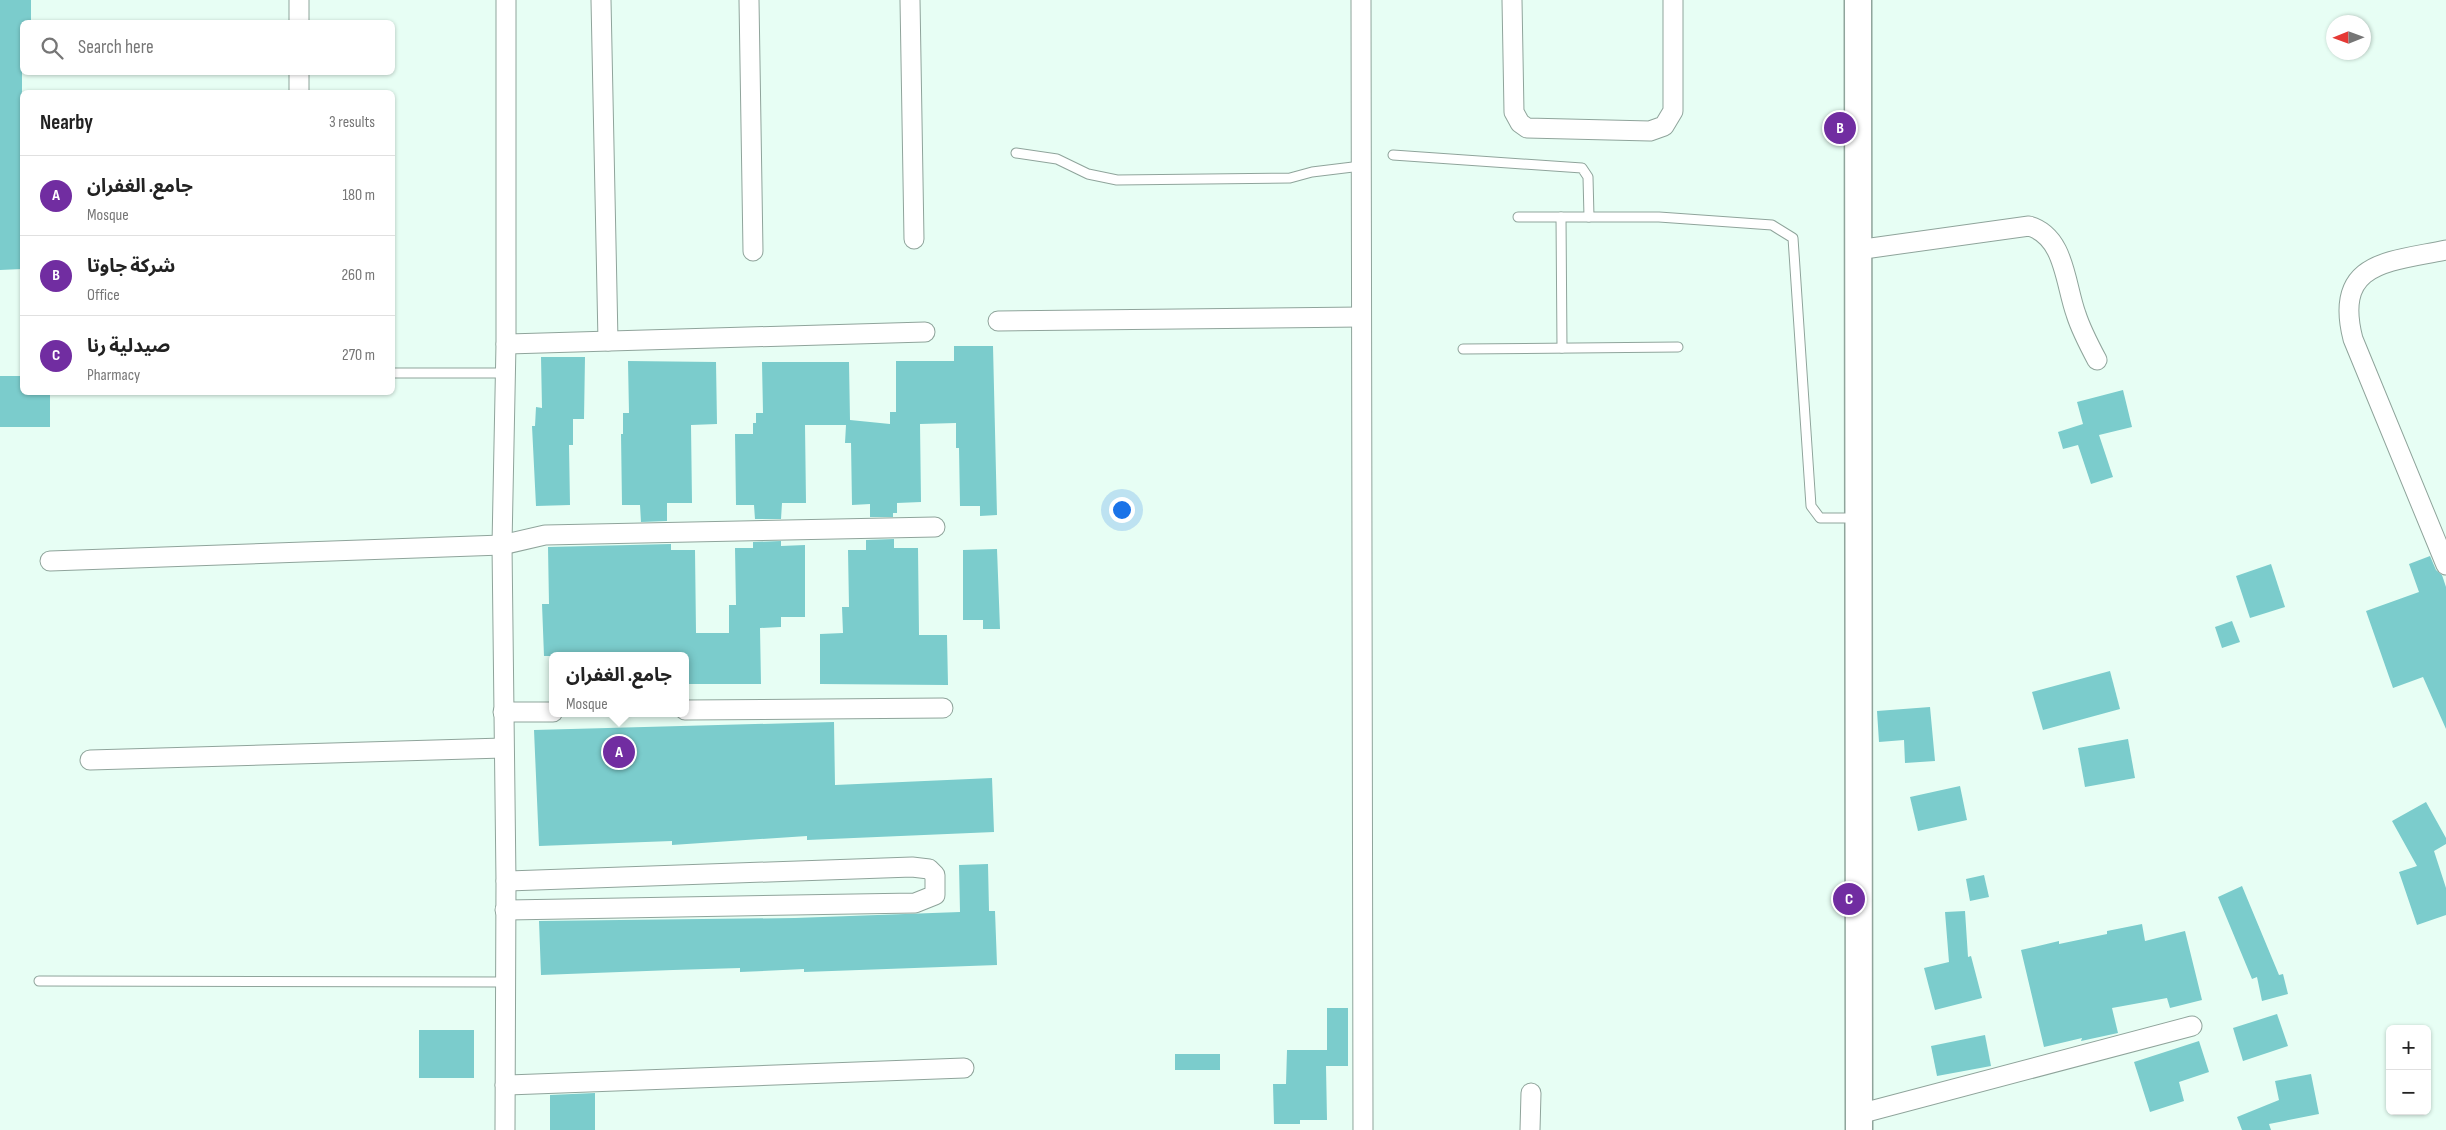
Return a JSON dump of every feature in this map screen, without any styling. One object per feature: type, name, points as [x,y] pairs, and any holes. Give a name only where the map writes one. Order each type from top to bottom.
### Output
[{"type":"street","points":[[299,0],[299,20]]},
{"type":"street","points":[[505,1130],[506,881],[502,545],[506,344],[506,0]]},
{"type":"street","points":[[601,0],[608,341]]},
{"type":"street","points":[[749,0],[753,251]]},
{"type":"street","points":[[910,0],[914,239]]},
{"type":"street","points":[[1361,0],[1362,1130]]},
{"type":"street","points":[[1512,0],[1514,112],[1520,123],[1528,128],[1650,131],[1664,126],[1673,111],[1673,0]]},
{"type":"street","points":[[1858,0],[1859,1122],[2192,1026]]},
{"type":"street","points":[[299,75],[299,90]]},
{"type":"street","points":[[1857,250],[2029,226],[2039,228],[2049,237],[2058,251],[2075,312],[2096,360]]},
{"type":"street","points":[[2446,250],[2382,264],[2366,271],[2355,283],[2349,302],[2348,320],[2353,339],[2446,565]]},
{"type":"street","points":[[998,321],[1361,318]]},
{"type":"street","points":[[506,344],[925,332]]},
{"type":"street","points":[[50,562],[502,545],[545,535],[935,527]]},
{"type":"street","points":[[689,710],[943,708]]},
{"type":"street","points":[[503,712],[549,712]]},
{"type":"street","points":[[90,760],[503,748]]},
{"type":"street","points":[[505,910],[915,903],[935,895],[935,875],[929,869],[912,867],[506,881]]},
{"type":"street","points":[[505,1085],[964,1068]]},
{"type":"street","points":[[1530,1130],[1531,1093]]},
{"type":"lane","points":[[1016,153],[1057,159],[1088,174],[1116,180],[1290,178],[1312,172],[1361,166]]},
{"type":"lane","points":[[1393,156],[1582,168],[1588,177],[1589,217]]},
{"type":"lane","points":[[1518,217],[1659,217],[1772,225],[1794,238],[1812,506],[1820,518],[1857,518]]},
{"type":"lane","points":[[1561,217],[1562,348]]},
{"type":"lane","points":[[1463,349],[1678,347]]},
{"type":"lane","points":[[395,372],[505,373]]},
{"type":"lane","points":[[39,981],[505,982]]},
{"type":"building","points":[[0,0],[31,0],[31,20],[20,20],[20,75],[22,75],[22,90],[20,90],[20,269],[0,270]]},
{"type":"building","points":[[954,346],[993,346],[997,515],[980,516],[980,506],[960,506],[959,448],[956,448],[956,423],[920,424],[921,502],[897,503],[897,513],[893,513],[893,517],[870,517],[870,504],[852,505],[851,443],[845,443],[846,425],[805,425],[806,503],[782,503],[781,519],[755,519],[754,505],[736,505],[735,434],[753,434],[753,423],[756,423],[756,413],[763,413],[762,362],[849,362],[850,420],[890,424],[890,412],[896,412],[896,361],[954,361]]},
{"type":"building","points":[[541,357],[585,357],[584,419],[573,419],[573,445],[569,445],[570,505],[536,506],[532,426],[535,426],[536,407],[542,408]]},
{"type":"building","points":[[628,361],[716,362],[717,424],[691,425],[692,503],[667,503],[667,521],[641,522],[640,505],[622,505],[621,434],[623,434],[623,413],[629,413]]},
{"type":"building","points":[[0,376],[20,376],[20,395],[50,395],[50,427],[0,427]]},
{"type":"building","points":[[2123,390],[2132,427],[2099,435],[2113,477],[2091,484],[2078,445],[2063,449],[2058,432],[2083,424],[2077,402]]},
{"type":"building","points":[[894,539],[894,548],[918,548],[919,635],[947,635],[948,685],[820,684],[820,634],[843,633],[842,607],[849,607],[848,550],[866,550],[866,540]]},
{"type":"building","points":[[781,541],[781,546],[805,545],[805,617],[781,617],[781,627],[760,628],[761,684],[689,684],[689,652],[549,652],[549,656],[544,656],[542,604],[549,604],[548,547],[671,544],[671,550],[695,550],[696,633],[729,633],[729,605],[736,605],[735,548],[753,548],[753,542]]},
{"type":"building","points":[[997,549],[1000,629],[983,629],[983,620],[963,620],[963,550]]},
{"type":"building","points":[[2430,556],[2436,570],[2442,575],[2446,587],[2446,729],[2423,677],[2393,688],[2366,611],[2419,592],[2409,564]]},
{"type":"building","points":[[2271,564],[2285,607],[2250,618],[2236,576]]},
{"type":"building","points":[[2232,621],[2240,642],[2222,648],[2215,627]]},
{"type":"building","points":[[2110,671],[2120,709],[2043,730],[2032,692]]},
{"type":"building","points":[[1930,707],[1935,761],[1905,763],[1904,740],[1879,742],[1877,711]]},
{"type":"building","points":[[834,722],[835,785],[992,778],[994,832],[807,840],[807,836],[672,845],[672,841],[539,846],[534,730]]},
{"type":"building","points":[[2128,739],[2135,778],[2085,787],[2078,748]]},
{"type":"building","points":[[1960,786],[1967,820],[1918,831],[1910,797]]},
{"type":"building","points":[[2426,802],[2446,838],[2446,844],[2434,851],[2446,888],[2446,915],[2417,925],[2399,872],[2417,866],[2392,821]]},
{"type":"building","points":[[988,864],[989,911],[995,911],[997,965],[804,972],[804,969],[740,972],[740,968],[541,975],[539,921],[795,918],[960,912],[959,865]]},
{"type":"building","points":[[1984,875],[1989,897],[1970,901],[1966,879]]},
{"type":"building","points":[[2242,886],[2279,975],[2283,974],[2288,994],[2262,1001],[2257,977],[2252,979],[2218,897]]},
{"type":"building","points":[[1965,911],[1968,957],[1971,956],[1982,998],[1935,1010],[1924,968],[1949,962],[1945,912]]},
{"type":"building","points":[[2142,924],[2145,941],[2185,931],[2202,1000],[2170,1008],[2167,998],[2112,1008],[2118,1033],[2081,1041],[2082,1038],[2044,1047],[2021,950],[2059,941],[2059,944],[2107,934],[2107,931]]},
{"type":"building","points":[[1327,1008],[1348,1008],[1348,1066],[1326,1066],[1327,1120],[1300,1120],[1300,1124],[1274,1124],[1273,1084],[1286,1084],[1287,1050],[1327,1050]]},
{"type":"building","points":[[2277,1014],[2288,1046],[2243,1061],[2233,1028]]},
{"type":"building","points":[[419,1030],[474,1030],[474,1078],[419,1078]]},
{"type":"building","points":[[1985,1035],[1991,1066],[1937,1076],[1931,1046]]},
{"type":"building","points":[[2199,1041],[2209,1072],[2179,1082],[2184,1101],[2150,1112],[2134,1062]]},
{"type":"building","points":[[1175,1054],[1220,1054],[1220,1070],[1175,1070]]},
{"type":"building","points":[[2311,1074],[2319,1114],[2269,1124],[2271,1130],[2242,1130],[2237,1117],[2279,1100],[2275,1081]]},
{"type":"building","points":[[595,1093],[595,1130],[550,1130],[550,1095]]},
{"type":"place","name":"شركة جاوتا","points":[[1840,128]]},
{"type":"place","name":"جامع. الغفران","points":[[619,752]]},
{"type":"place","name":"صيدلية رنا","points":[[1849,899]]}]
